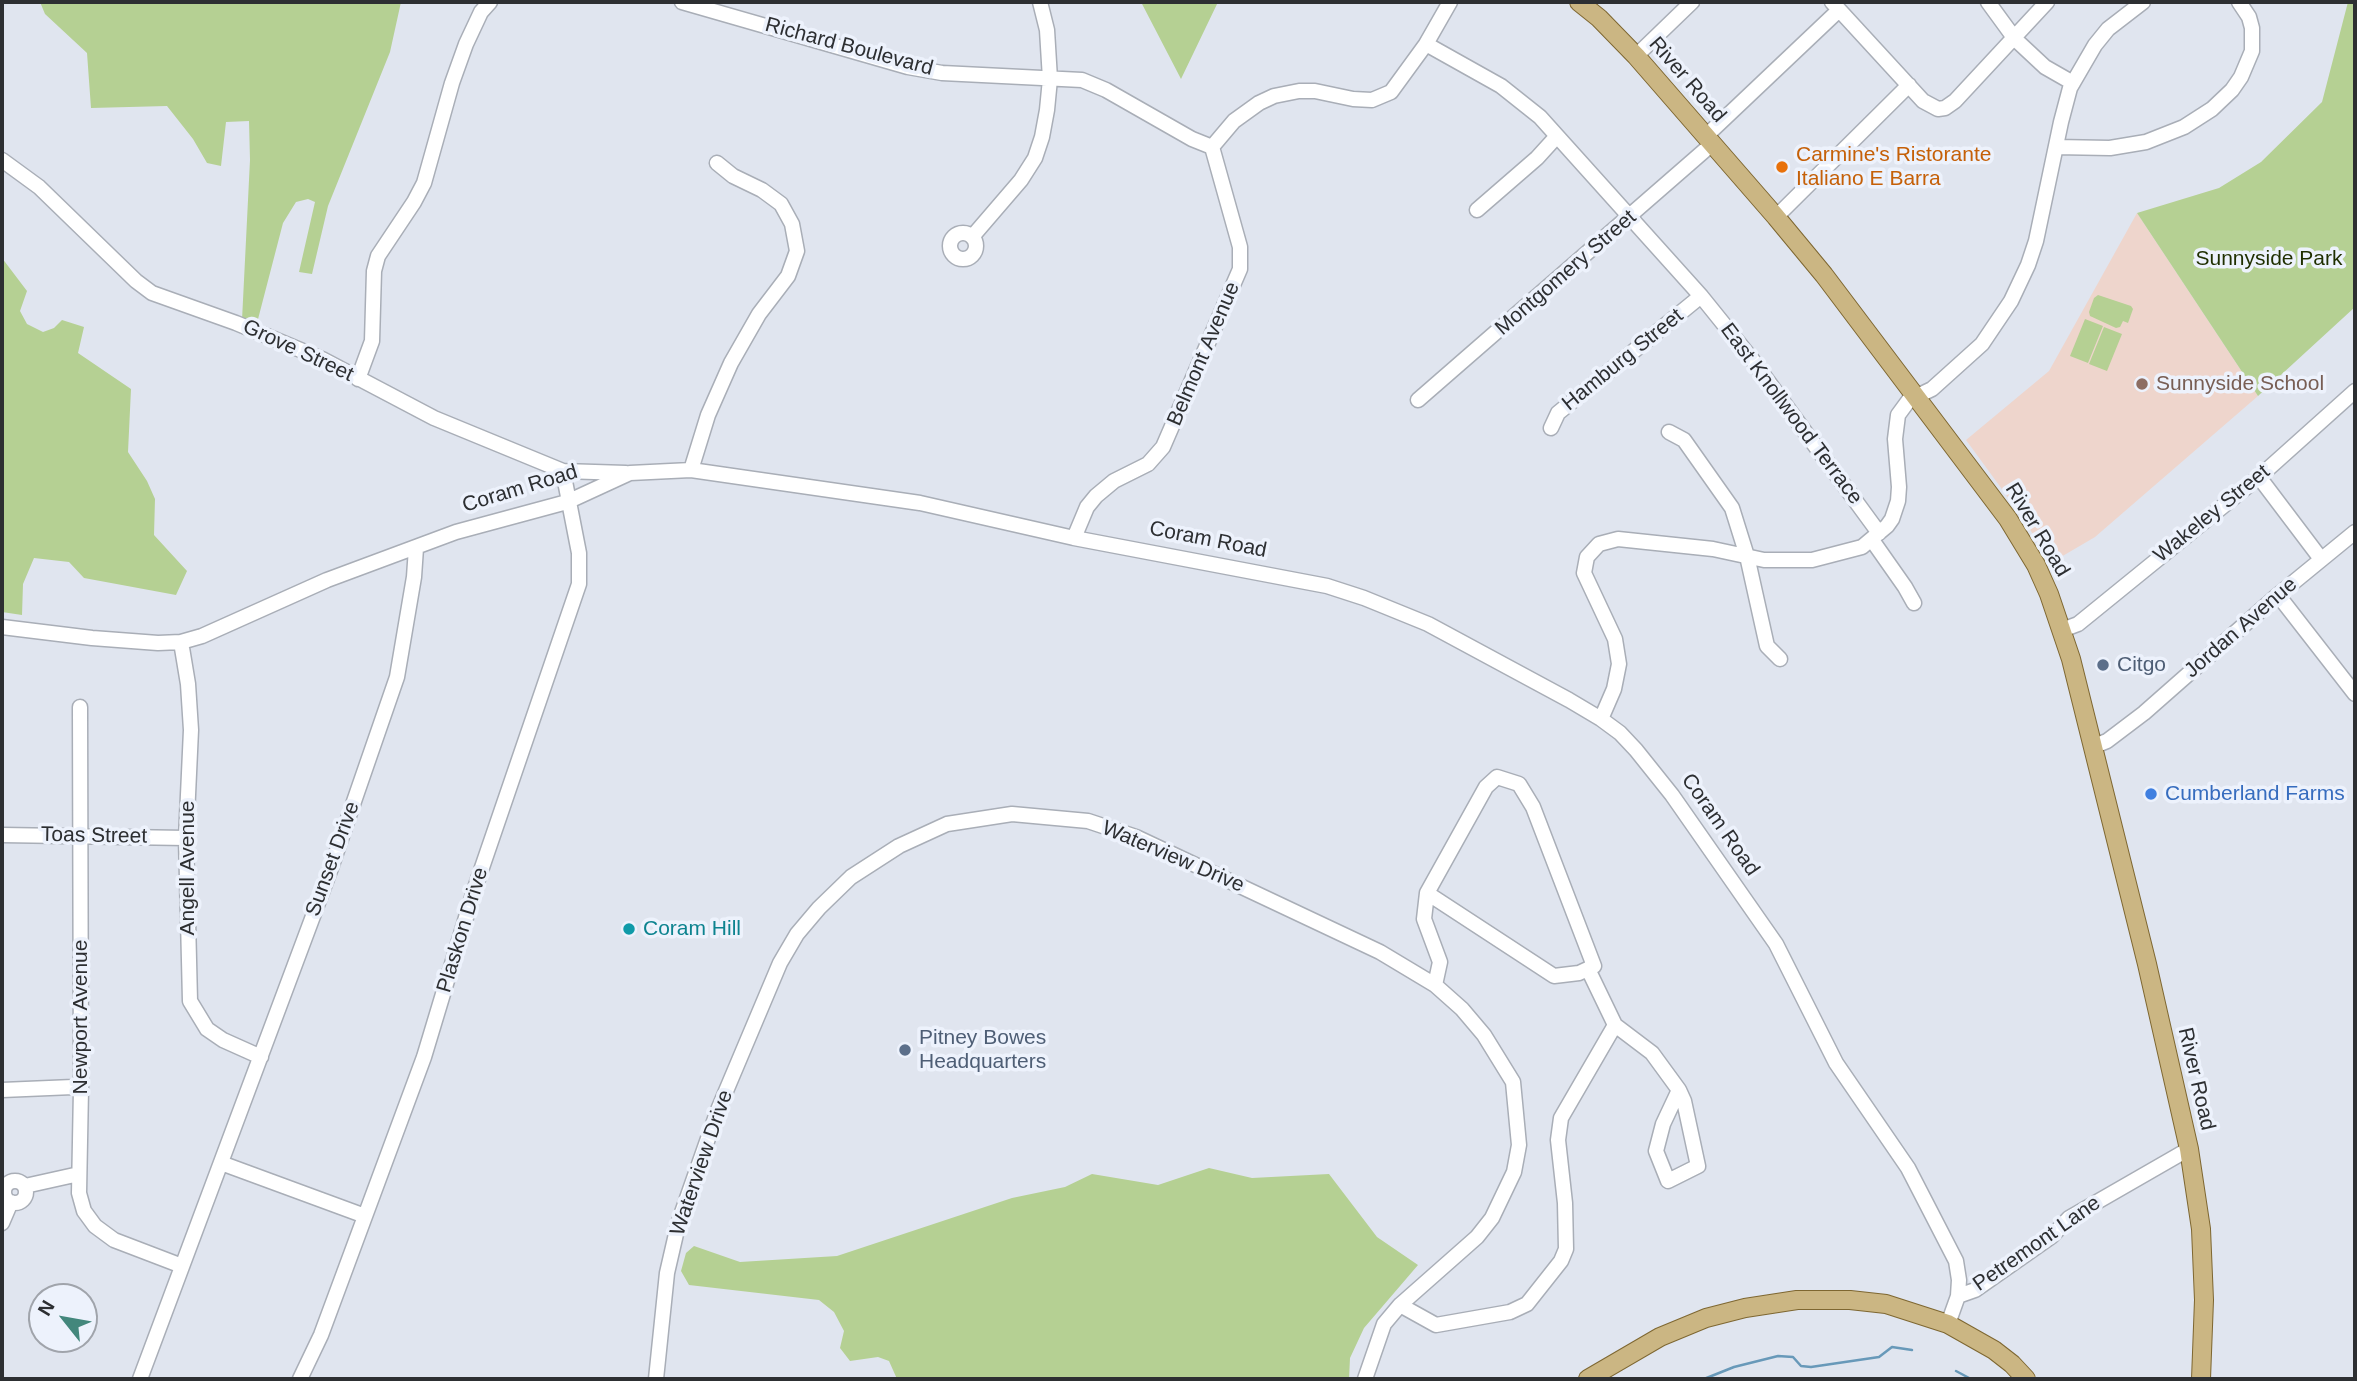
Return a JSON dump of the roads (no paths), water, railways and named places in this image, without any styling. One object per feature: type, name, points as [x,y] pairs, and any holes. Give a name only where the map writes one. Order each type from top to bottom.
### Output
[{"type":"main road","name":"River Road","points":[[1579,2],[1599,18],[1636,56],[1824,275],[1979,479],[2024,544],[2049,594],[2062,630],[2147,964],[2189,1149],[2200,1229],[2204,1300],[2202,1379]]},
{"type":"main road","points":[[1588,1379],[1660,1336],[1706,1318],[1745,1308],[1797,1300],[1850,1300],[1886,1304],[1948,1324],[1994,1350],[2026,1379]]},
{"type":"street","points":[[358,379],[372,341],[374,271],[378,256],[424,183],[452,83],[466,44],[481,12],[490,2]]},
{"type":"street","name":"Richard Boulevard","points":[[682,2],[908,67],[942,73],[1082,80],[1212,147]]},
{"type":"street","points":[[972,237],[1021,180],[1035,158],[1042,137],[1048,110],[1050,79],[1047,30],[1040,2]]},
{"type":"street","points":[[1212,147],[1234,121],[1274,96],[1299,91],[1331,93],[1363,100],[1380,98],[1391,92],[1426,44],[1450,2]]},
{"type":"street","points":[[1636,56],[1692,2]]},
{"type":"street","points":[[1988,2],[2015,39],[2045,67],[2073,83]]},
{"type":"street","points":[[1836,6],[1929,106],[1938,109],[1955,101],[2047,2]]},
{"type":"street","points":[[1601,719],[1614,689],[1619,664],[1615,639],[1585,577],[1585,562],[1594,547],[1605,541],[1618,539],[1713,549],[1764,560],[1812,560],[1862,547],[1892,519],[1899,486],[1895,439],[1898,415],[1909,400],[1941,382],[1982,344],[2011,301],[2036,241],[2066,101],[2073,83],[2095,45],[2108,29],[2143,2]]},
{"type":"street","points":[[2056,147],[2110,148],[2146,142],[2184,127],[2212,109],[2241,77],[2252,51],[2252,28],[2249,17],[2239,2]]},
{"type":"street","name":"Montgomery Street","points":[[1418,400],[1631,216],[1709,140],[1836,6]]},
{"type":"street","name":"East Knollwood Terrace","points":[[1426,44],[1518,97],[1631,216],[1701,296],[1752,358],[1875,536],[1913,603]]},
{"type":"street","points":[[1776,217],[1909,85]]},
{"type":"street","points":[[1476,210],[1537,158],[1557,136]]},
{"type":"street","name":"Belmont Avenue","points":[[1074,538],[1087,507],[1097,496],[1114,481],[1148,464],[1163,447],[1240,269],[1241,247],[1212,147]]},
{"type":"street","name":"Grove Street","points":[[2,160],[39,187],[136,281],[152,293],[236,323],[321,359],[434,418],[563,471],[630,473]]},
{"type":"street","points":[[691,470],[708,415],[730,363],[760,314],[788,276],[796,251],[792,224],[781,204],[762,190],[733,176],[717,163]]},
{"type":"street","name":"Hamburg Street","points":[[1551,428],[1558,413],[1701,296]]},
{"type":"street","name":"Wakeley Street","points":[[2062,630],[2078,624],[2259,477],[2355,391]]},
{"type":"street","points":[[1669,432],[1684,440],[1732,508],[1747,556],[1768,646],[1780,659]]},
{"type":"street","name":"Coram Road","points":[[2,627],[92,638],[181,642],[202,636],[327,580],[456,532],[567,502],[630,473],[691,470],[920,503],[1074,538],[1327,586],[1364,598],[1428,624],[1601,719],[1628,741],[1658,777],[1776,944],[1836,1063],[1908,1168],[1949,1245],[1956,1261],[1959,1280],[1958,1296],[1948,1324]]},
{"type":"street","name":"Plaskon Drive","points":[[300,1379],[321,1335],[424,1057],[474,891],[579,584],[579,553],[563,471]]},
{"type":"street","points":[[2259,477],[2321,559]]},
{"type":"street","name":"Jordan Avenue","points":[[2092,747],[2107,741],[2144,713],[2278,595],[2355,532]]},
{"type":"street","name":"Sunset Drive","points":[[140,1379],[331,868],[397,677],[414,577],[416,548]]},
{"type":"street","points":[[2278,595],[2355,694]]},
{"type":"street","name":"Angell Avenue","points":[[181,642],[188,684],[191,730],[186,838],[190,1001],[207,1029],[223,1040],[261,1057]]},
{"type":"street","name":"Newport Avenue","points":[[80,706],[79,1193],[84,1211],[96,1226],[114,1240],[182,1266]]},
{"type":"street","points":[[1427,892],[1555,976],[1579,973],[1594,966],[1533,807],[1519,784],[1497,777],[1486,787],[1427,892],[1424,919],[1440,962],[1435,985]]},
{"type":"street","name":"Waterview Drive","points":[[656,1379],[667,1273],[679,1221],[718,1110],[780,963],[797,934],[851,877],[899,846],[947,824],[1012,814],[1088,821],[1136,837],[1380,952],[1435,985],[1462,1009],[1484,1035],[1513,1082],[1519,1145],[1514,1172],[1492,1218],[1477,1237],[1400,1305],[1384,1324],[1365,1379]]},
{"type":"street","name":"Toas Street","points":[[2,835],[186,838]]},
{"type":"street","points":[[1588,969],[1615,1025],[1652,1053],[1679,1090],[1684,1101],[1698,1166],[1668,1181],[1656,1151],[1663,1124],[1679,1090]]},
{"type":"street","points":[[1400,1305],[1436,1325],[1510,1312],[1527,1304],[1561,1261],[1566,1250],[1565,1203],[1558,1140],[1561,1118],[1615,1025]]},
{"type":"street","points":[[2,1090],[73,1087],[81,1089]]},
{"type":"street","name":"Petremont Lane","points":[[1958,1296],[1975,1290],[2015,1262],[2052,1236],[2069,1218],[2189,1149]]},
{"type":"street","points":[[221,1163],[365,1216]]},
{"type":"street","points":[[2,1223],[11,1202],[24,1199],[25,1186],[60,1176],[79,1174]]},
{"type":"waterway","points":[[1704,1379],[1734,1367],[1778,1356],[1793,1357],[1801,1366],[1811,1367],[1879,1357],[1892,1347],[1912,1350]]},
{"type":"waterway","points":[[1956,1371],[1971,1379]]},
{"type":"place","name":"Carmine's Ristorante Italiano E Barra","points":[[1782,167]]},
{"type":"place","name":"Sunnyside School","points":[[2142,384]]},
{"type":"place","name":"Citgo","points":[[2103,665]]},
{"type":"place","name":"Cumberland Farms","points":[[2151,794]]},
{"type":"place","name":"Coram Hill","points":[[629,929]]},
{"type":"place","name":"Pitney Bowes Headquarters","points":[[905,1050]]},
{"type":"park label","name":"Sunnyside Park","points":[[2269,259]]}]
